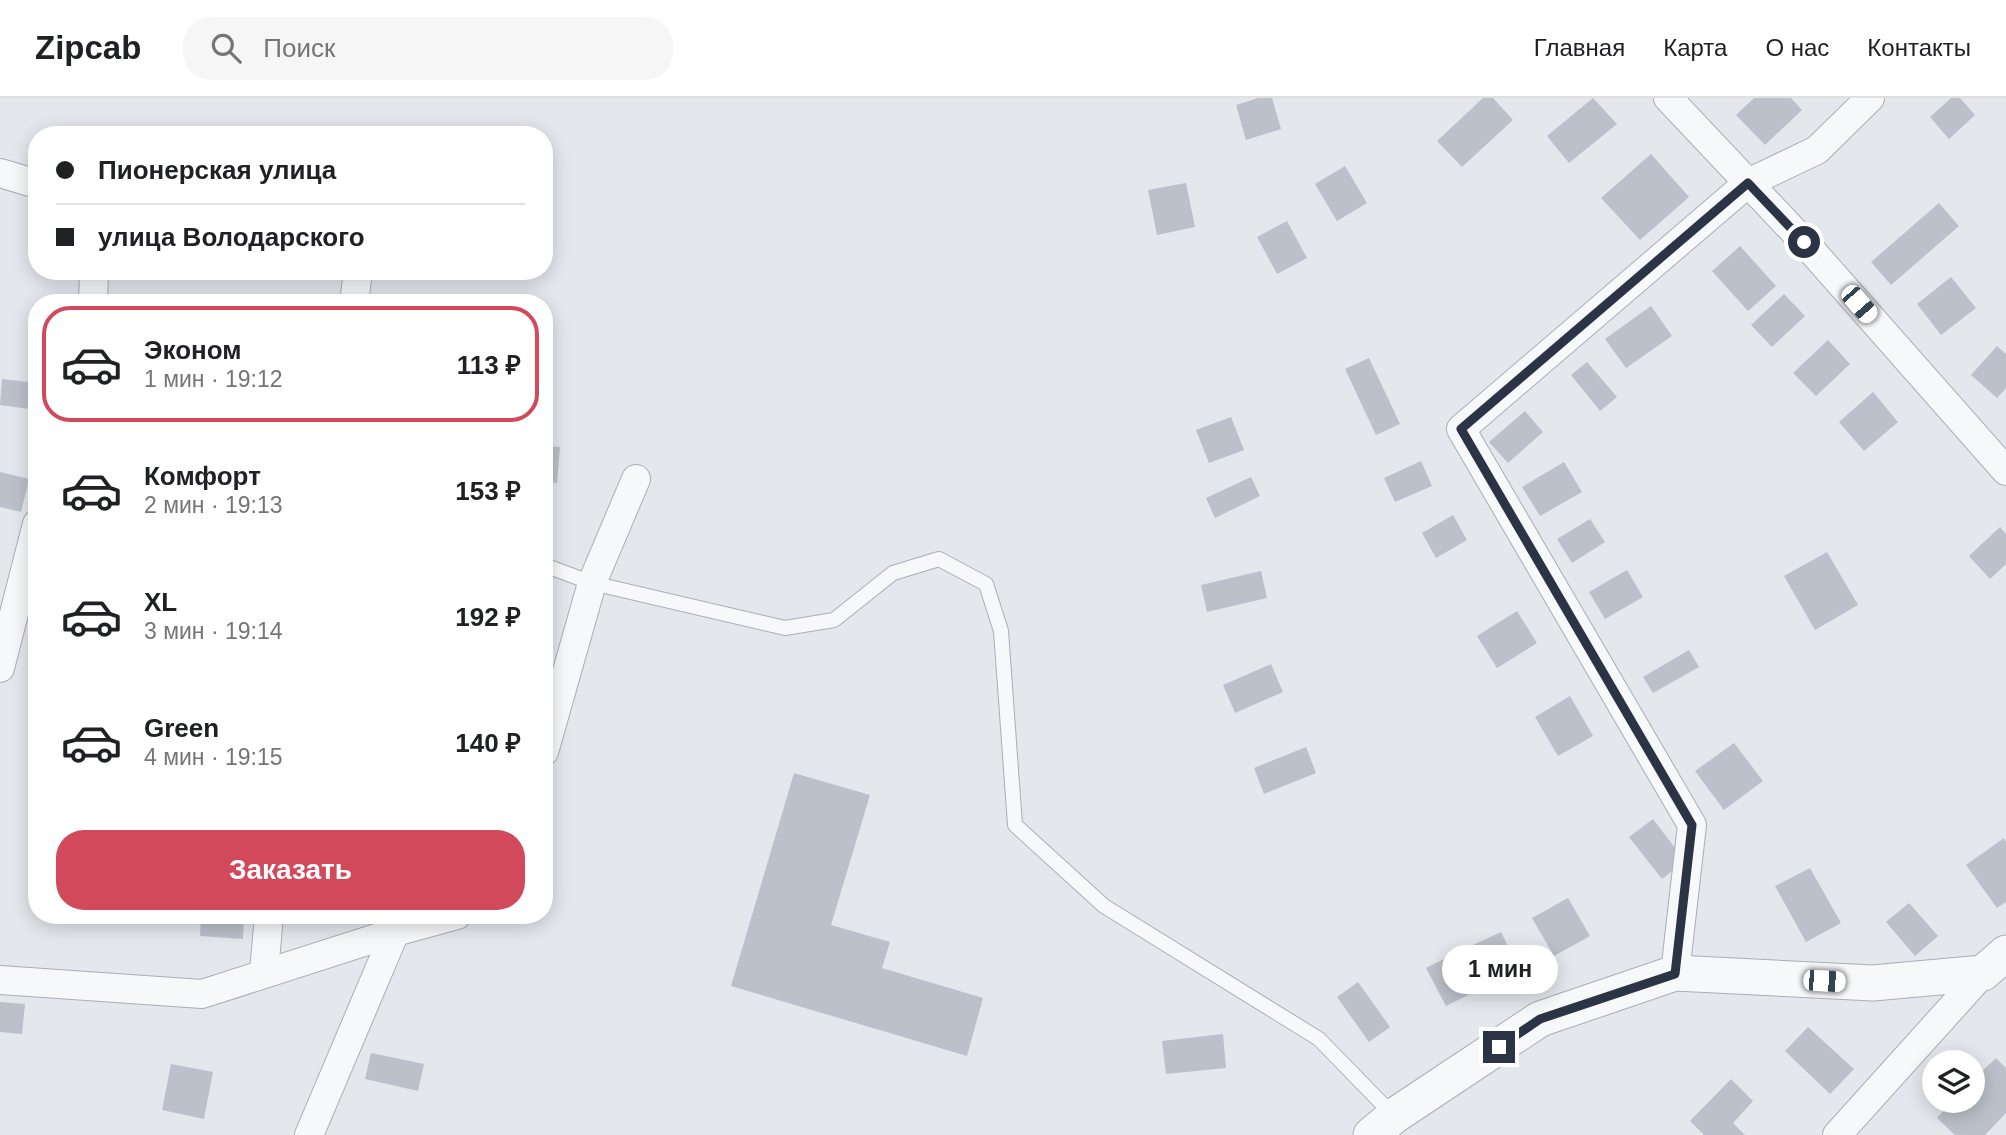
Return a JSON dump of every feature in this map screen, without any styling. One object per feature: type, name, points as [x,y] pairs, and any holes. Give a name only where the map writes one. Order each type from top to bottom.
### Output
[{"type":"street","points":[[1668,98],[1804,242],[2006,471]]},
{"type":"street","points":[[1675,974],[1692,825],[1461,429],[1748,183],[1817,149],[1870,98]]},
{"type":"street","points":[[0,173],[28,181]]},
{"type":"street","points":[[553,720],[592,583],[636,479]]},
{"type":"street","points":[[0,668],[28,559]]},
{"type":"street","points":[[264,972],[268,924]]},
{"type":"street","points":[[0,980],[202,994],[264,972],[424,924]]},
{"type":"street","points":[[309,1135],[395,932]]},
{"type":"street","points":[[1383,1126],[1540,1019],[1675,974],[1873,983],[1995,963]]},
{"type":"street","points":[[1837,1135],[1995,963]]},
{"type":"lane","points":[[553,568],[592,583],[785,628],[834,620],[893,573],[939,559],[986,584],[1001,631],[1015,825],[1104,906],[1319,1038],[1383,1126]]},
{"type":"building","points":[[1258,98],[1272,98],[1281,129],[1246,140],[1236,105]]},
{"type":"building","points":[[1483,98],[1493,98],[1513,120],[1462,167],[1437,141]]},
{"type":"building","points":[[1593,98],[1617,124],[1569,163],[1547,136]]},
{"type":"building","points":[[1754,98],[1791,98],[1802,110],[1765,145],[1736,115]]},
{"type":"building","points":[[1951,98],[1960,98],[1975,115],[1949,139],[1930,117]]},
{"type":"building","points":[[1651,154],[1689,197],[1640,240],[1601,198]]},
{"type":"building","points":[[1345,166],[1367,203],[1337,221],[1315,184]]},
{"type":"building","points":[[1186,183],[1195,227],[1157,235],[1148,190]]},
{"type":"building","points":[[1939,203],[1959,226],[1891,285],[1871,262]]},
{"type":"building","points":[[1287,221],[1307,258],[1277,274],[1257,237]]},
{"type":"building","points":[[1740,246],[1776,286],[1748,311],[1712,271]]},
{"type":"building","points":[[1951,277],[1976,308],[1941,335],[1917,304]]},
{"type":"building","points":[[1784,294],[1805,316],[1772,347],[1751,325]]},
{"type":"building","points":[[1651,306],[1672,336],[1626,368],[1605,339]]},
{"type":"building","points":[[1828,340],[1850,364],[1816,396],[1793,373]]},
{"type":"building","points":[[1997,346],[2006,354],[2006,388],[1997,398],[1971,375]]},
{"type":"building","points":[[1369,358],[1400,424],[1376,435],[1345,369]]},
{"type":"building","points":[[1587,362],[1617,397],[1600,411],[1571,375]]},
{"type":"building","points":[[2,379],[28,382],[28,409],[0,405]]},
{"type":"building","points":[[1873,392],[1898,422],[1864,451],[1839,422]]},
{"type":"building","points":[[1525,411],[1543,432],[1508,463],[1489,442]]},
{"type":"building","points":[[1231,417],[1244,450],[1209,463],[1196,430]]},
{"type":"building","points":[[553,447],[560,447],[557,483],[553,483]]},
{"type":"building","points":[[1421,461],[1432,486],[1395,502],[1384,478]]},
{"type":"building","points":[[1564,462],[1582,492],[1540,516],[1522,487]]},
{"type":"building","points":[[0,472],[28,479],[21,512],[0,507]]},
{"type":"building","points":[[1251,477],[1260,496],[1215,518],[1206,498]]},
{"type":"building","points":[[1453,515],[1467,540],[1436,558],[1422,533]]},
{"type":"building","points":[[1590,519],[1605,542],[1572,563],[1557,539]]},
{"type":"building","points":[[2000,527],[2006,534],[2006,564],[1990,579],[1969,556]]},
{"type":"building","points":[[1827,552],[1858,605],[1815,630],[1784,576]]},
{"type":"building","points":[[1627,570],[1643,597],[1605,619],[1589,592]]},
{"type":"building","points":[[1261,571],[1267,598],[1207,612],[1201,585]]},
{"type":"building","points":[[1517,611],[1537,643],[1497,668],[1477,636]]},
{"type":"building","points":[[1689,650],[1699,667],[1653,693],[1643,677]]},
{"type":"building","points":[[1271,664],[1283,692],[1235,713],[1223,685]]},
{"type":"building","points":[[1570,696],[1593,736],[1558,756],[1535,717]]},
{"type":"building","points":[[1734,743],[1763,781],[1724,810],[1695,771]]},
{"type":"building","points":[[1306,747],[1316,773],[1264,794],[1254,768]]},
{"type":"building","points":[[794,773],[870,795],[831,925],[890,942],[882,968],[983,998],[967,1056],[731,986]]},
{"type":"building","points":[[1653,819],[1685,861],[1662,879],[1629,837]]},
{"type":"building","points":[[2004,838],[2006,902],[1997,908],[1966,865]]},
{"type":"building","points":[[1810,868],[1841,923],[1806,942],[1775,886]]},
{"type":"building","points":[[1568,898],[1590,936],[1554,956],[1532,918]]},
{"type":"building","points":[[1909,903],[1938,936],[1915,956],[1886,922]]},
{"type":"building","points":[[201,924],[244,924],[243,939],[200,936]]},
{"type":"building","points":[[1501,932],[1521,973],[1492,986],[1473,945]]},
{"type":"building","points":[[1450,956],[1470,994],[1446,1006],[1426,968]]},
{"type":"building","points":[[1358,982],[1390,1027],[1369,1042],[1337,997]]},
{"type":"building","points":[[0,1002],[25,1004],[22,1034],[0,1032]]},
{"type":"building","points":[[1808,1027],[1854,1069],[1830,1094],[1785,1051]]},
{"type":"building","points":[[1223,1034],[1226,1068],[1166,1074],[1162,1041]]},
{"type":"building","points":[[371,1053],[424,1064],[418,1091],[365,1079]]},
{"type":"building","points":[[1996,1058],[2006,1068],[2006,1113],[1985,1135],[1955,1135],[1937,1118],[1942,1113],[1985,1113],[1985,1069]]},
{"type":"building","points":[[171,1064],[213,1072],[204,1119],[162,1110]]},
{"type":"building","points":[[1731,1079],[1753,1101],[1733,1123],[1745,1135],[1704,1135],[1690,1121]]},
{"type":"route","points":[[1499,1047],[1540,1019],[1675,974],[1692,825],[1461,429],[1748,183],[1804,242]]}]
